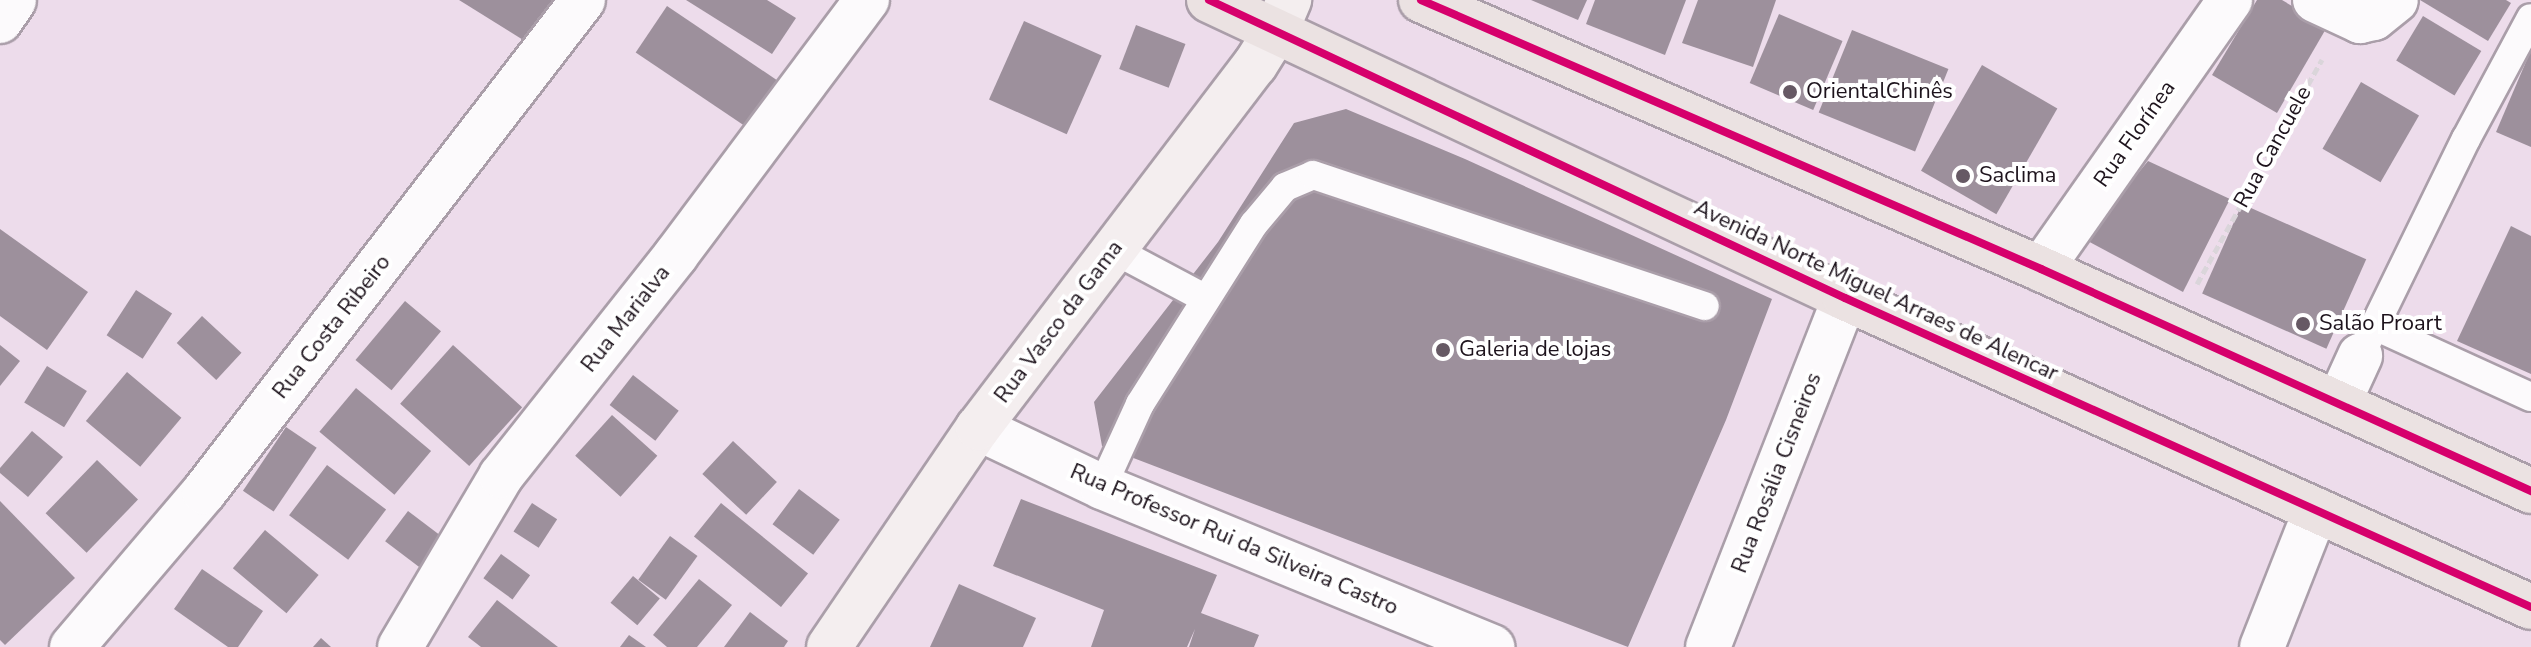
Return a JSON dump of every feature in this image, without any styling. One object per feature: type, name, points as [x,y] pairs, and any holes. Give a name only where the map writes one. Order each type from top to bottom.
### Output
[{"type":"main road","name":"Avenida Norte Miguel Arraes de Alencar","points":[[1209,0],[1283,16],[1845,298],[2531,607]]},
{"type":"main road","points":[[1421,0],[2041,269],[2531,491]]},
{"type":"main road","name":"Rua Vasco da Gama","points":[[829,647],[978,428],[1255,65],[1283,16]]},
{"type":"street","points":[[0,21],[14,0]]},
{"type":"street","name":"Rua Costa Ribeiro","points":[[72,647],[204,492],[583,0]]},
{"type":"street","name":"Rua Marialva","points":[[400,647],[501,476],[676,255],[867,0]]},
{"type":"street","name":"Rua Florínea","points":[[2041,269],[2230,0]]},
{"type":"street","points":[[2330,8],[2360,21],[2374,18],[2396,0]]},
{"type":"street","name":"Rua Rosália Cisneiros","points":[[1708,647],[1845,298]]},
{"type":"street","points":[[2339,402],[2368,341]]},
{"type":"street","name":"Rua Professor Rui da Silveira Castro","points":[[978,428],[1102,487],[1492,647]]},
{"type":"street","points":[[2262,647],[2316,510]]},
{"type":"lane","points":[[2531,18],[2466,139],[2368,341],[2531,397]]},
{"type":"lane","points":[[1102,487],[1140,404],[1269,203],[1285,187],[1313,175],[1705,306]]},
{"type":"lane","points":[[1114,250],[1206,299]]},
{"type":"building","points":[[459,0],[555,0],[528,43]]},
{"type":"building","points":[[686,0],[767,0],[796,18],[772,54]]},
{"type":"building","points":[[1531,0],[1587,0],[1578,20]]},
{"type":"building","points":[[1595,0],[1686,0],[1665,55],[1586,24]]},
{"type":"building","points":[[1698,0],[1776,0],[1753,67],[1682,43]]},
{"type":"building","points":[[2257,0],[2282,0],[2327,27],[2277,113],[2212,75]]},
{"type":"building","points":[[2420,0],[2506,0],[2511,3],[2488,41]]},
{"type":"building","points":[[667,6],[785,85],[753,132],[636,52]]},
{"type":"building","points":[[1779,14],[1843,41],[1813,110],[1750,83]]},
{"type":"building","points":[[2423,16],[2481,51],[2455,96],[2396,61]]},
{"type":"building","points":[[1024,21],[1102,56],[1067,134],[989,100]]},
{"type":"building","points":[[1136,25],[1185,44],[1169,88],[1119,69]]},
{"type":"building","points":[[1852,30],[1948,69],[1915,151],[1819,113]]},
{"type":"building","points":[[2531,50],[2531,147],[2496,132]]},
{"type":"building","points":[[1982,65],[2057,108],[1996,214],[1921,171]]},
{"type":"building","points":[[2361,82],[2419,116],[2381,182],[2322,149]]},
{"type":"building","name":"Galeria de lojas","points":[[1346,109],[1465,159],[1772,299],[1726,420],[1628,647],[1102,446],[1094,402],[1218,242],[1294,123]]},
{"type":"building","points":[[2148,161],[2230,199],[2183,292],[2084,239]]},
{"type":"building","points":[[2242,204],[2366,259],[2326,349],[2202,294]]},
{"type":"building","points":[[2511,226],[2531,236],[2531,374],[2457,341]]},
{"type":"building","points":[[0,229],[88,292],[47,350],[0,316]]},
{"type":"building","points":[[136,290],[172,313],[143,359],[107,335]]},
{"type":"building","points":[[405,301],[441,331],[392,390],[356,360]]},
{"type":"building","points":[[202,316],[241,353],[216,380],[177,343]]},
{"type":"building","points":[[0,345],[20,361],[0,386]]},
{"type":"building","points":[[453,345],[522,407],[469,466],[400,404]]},
{"type":"building","points":[[47,366],[87,391],[64,427],[24,402]]},
{"type":"building","points":[[127,372],[181,418],[140,467],[86,421]]},
{"type":"building","points":[[633,375],[679,411],[655,441],[610,405]]},
{"type":"building","points":[[356,388],[431,451],[394,495],[319,432]]},
{"type":"building","points":[[612,415],[657,456],[621,497],[575,456]]},
{"type":"building","points":[[286,427],[317,448],[274,512],[243,491]]},
{"type":"building","points":[[32,431],[63,457],[28,497],[0,473],[0,468]]},
{"type":"building","points":[[733,441],[777,482],[746,515],[702,474]]},
{"type":"building","points":[[97,460],[138,500],[87,553],[46,513]]},
{"type":"building","points":[[327,465],[386,510],[348,560],[289,515]]},
{"type":"building","points":[[799,489],[840,520],[813,555],[773,524]]},
{"type":"building","points":[[1021,499],[1217,575],[1201,613],[1259,635],[1254,647],[1189,647],[1195,629],[1187,647],[1091,647],[1104,610],[993,566]]},
{"type":"building","points":[[0,501],[75,578],[5,645],[0,640]]},
{"type":"building","points":[[532,503],[557,519],[539,548],[513,532]]},
{"type":"building","points":[[721,503],[808,573],[781,607],[694,536]]},
{"type":"building","points":[[408,511],[446,540],[423,570],[385,541]]},
{"type":"building","points":[[265,530],[319,575],[286,613],[233,568]]},
{"type":"building","points":[[670,536],[698,556],[666,600],[638,580]]},
{"type":"building","points":[[501,554],[530,575],[512,599],[483,578]]},
{"type":"building","points":[[202,569],[263,611],[238,647],[228,647],[174,609]]},
{"type":"building","points":[[633,576],[660,598],[637,625],[611,603]]},
{"type":"building","points":[[699,579],[732,605],[697,647],[667,647],[653,635]]},
{"type":"building","points":[[959,584],[1036,618],[1023,647],[930,647]]},
{"type":"building","points":[[497,600],[558,647],[481,647],[468,637]]},
{"type":"building","points":[[750,612],[788,641],[784,647],[724,647]]},
{"type":"building","points":[[629,635],[646,647],[620,647]]},
{"type":"building","points":[[321,638],[331,647],[313,647]]},
{"type":"cycle path","points":[[1209,0],[1845,298],[2531,607]]},
{"type":"cycle path","points":[[1421,0],[2041,269],[2531,491]]},
{"type":"place","name":"OrientalChinês","points":[[1790,92]]},
{"type":"place","name":"Saclima","points":[[1963,176]]},
{"type":"place","name":"Salão Proart","points":[[2303,324]]},
{"type":"place","name":"Galeria de lojas","points":[[1443,350]]}]
